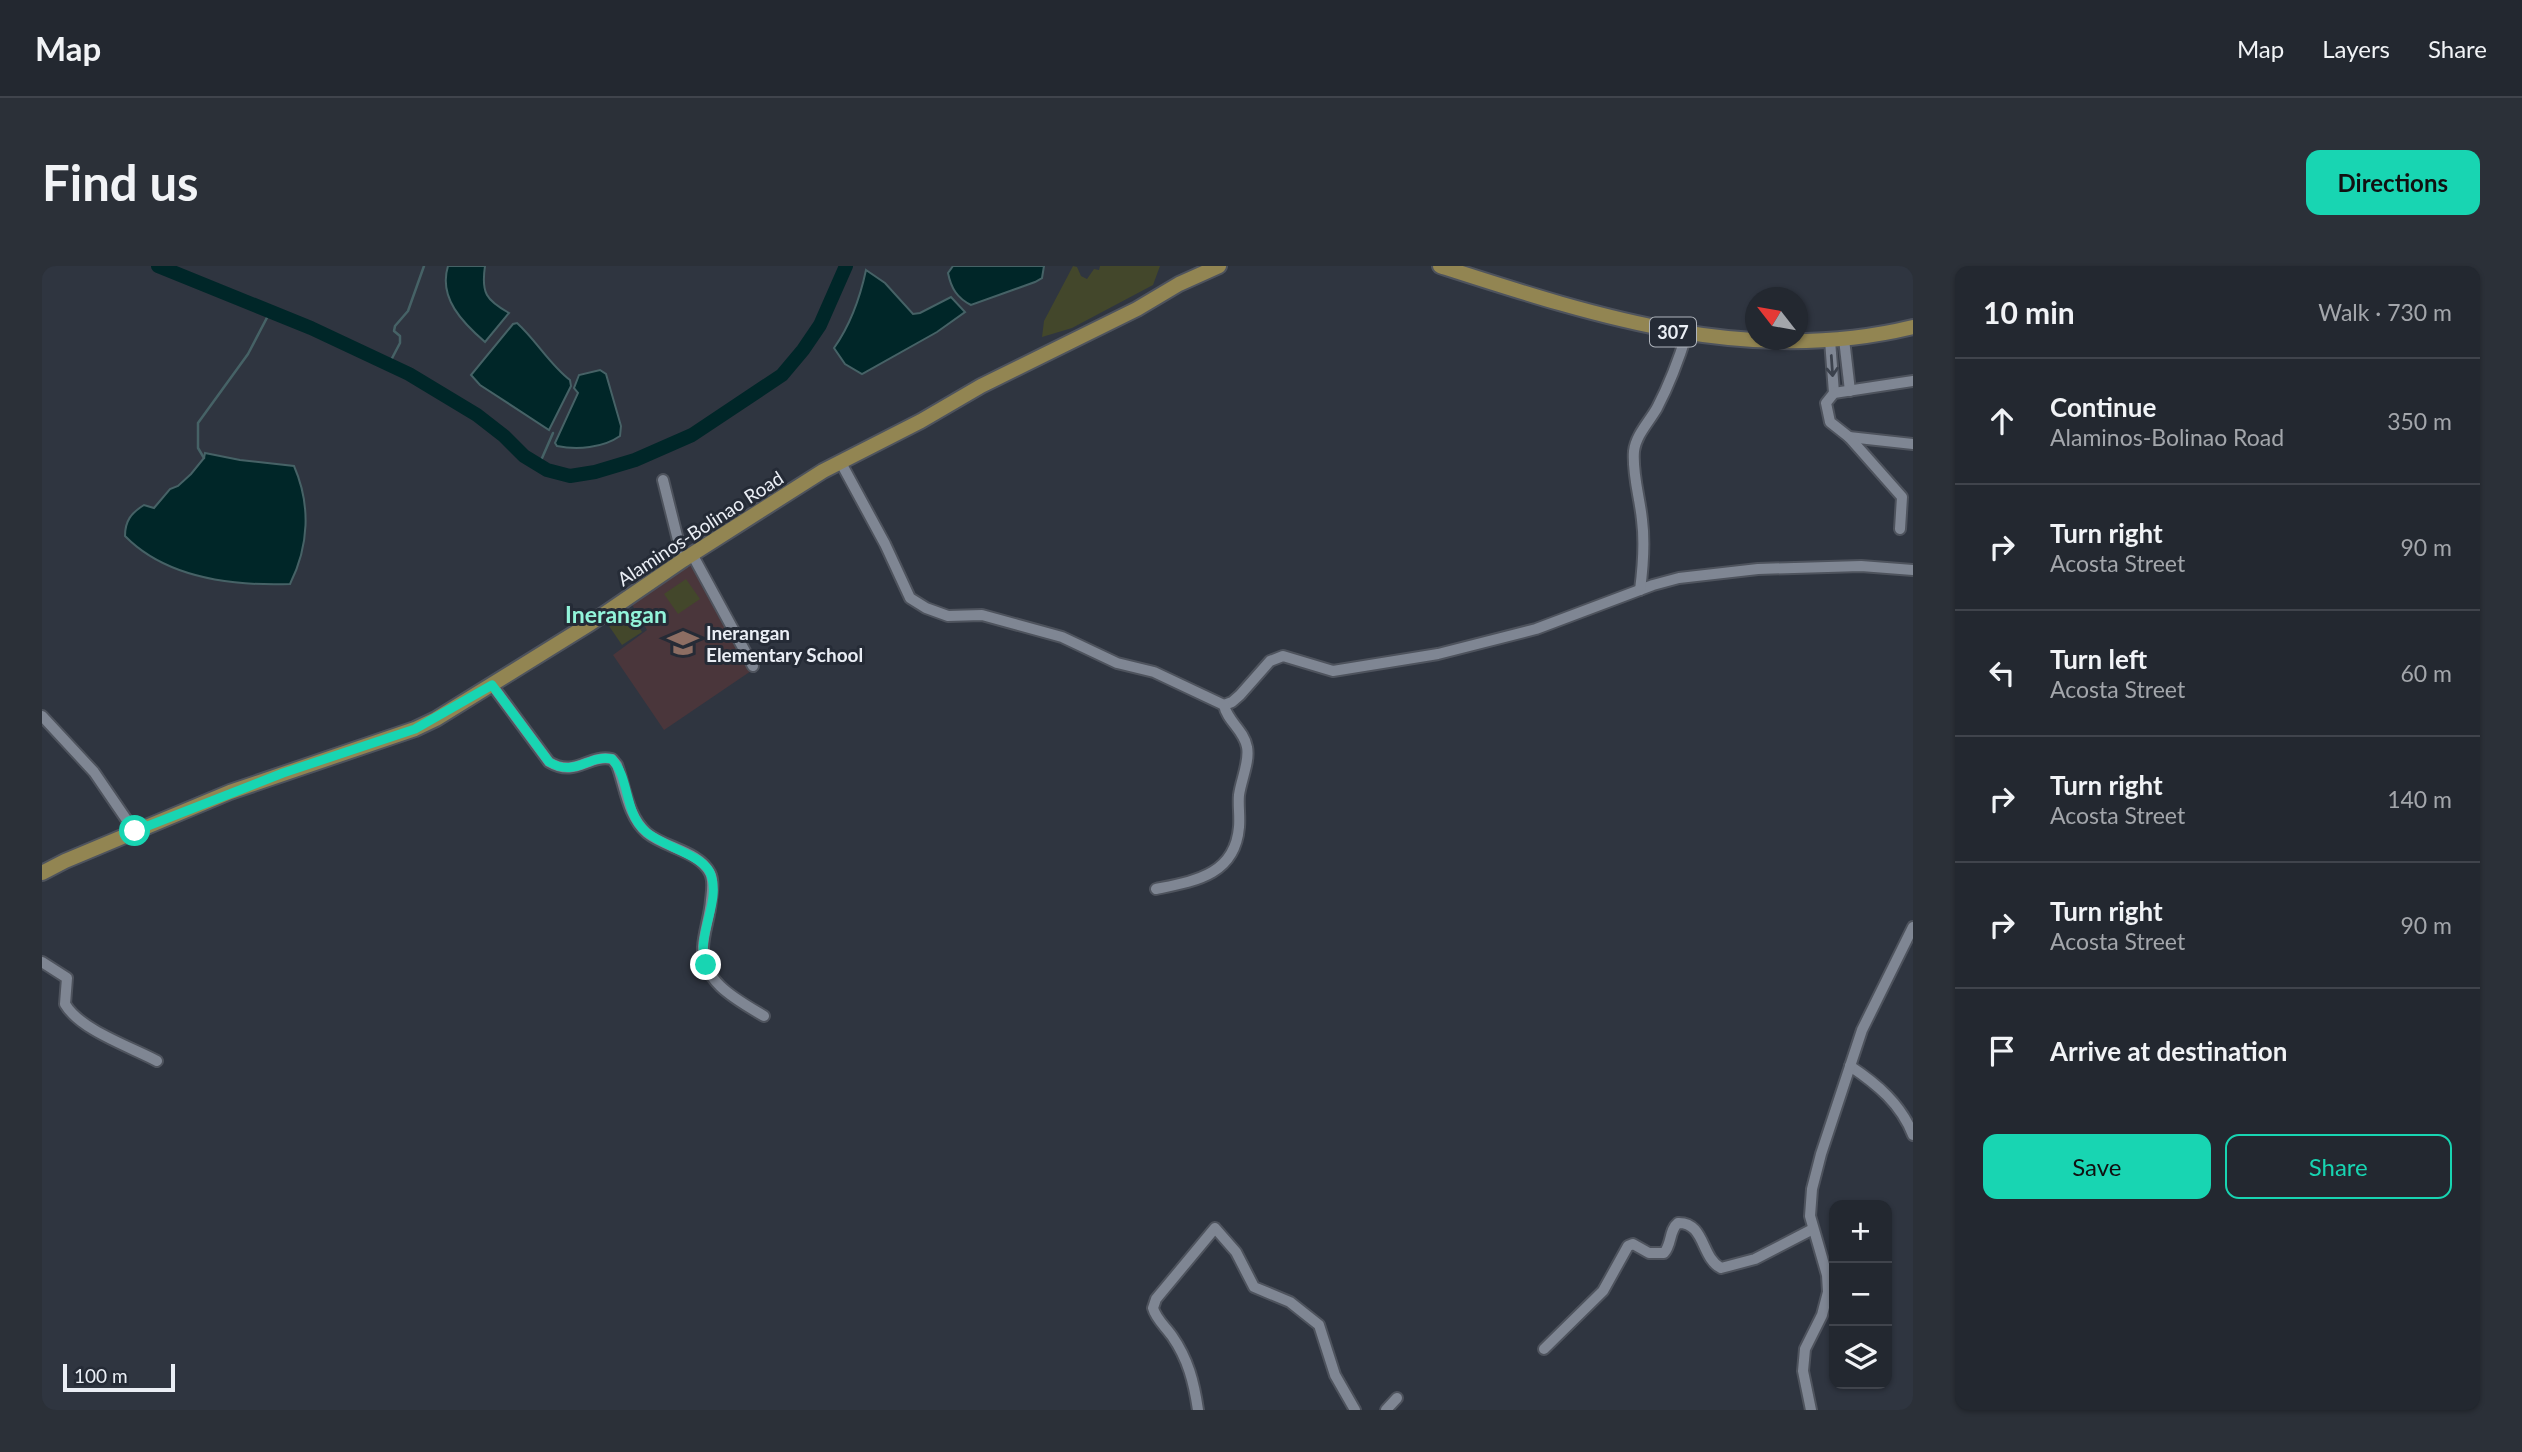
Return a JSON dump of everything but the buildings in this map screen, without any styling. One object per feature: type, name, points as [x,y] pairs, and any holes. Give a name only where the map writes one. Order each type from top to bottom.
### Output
[{"type":"main road","name":"Alaminos-Bolinao Road","points":[[42,873],[135,831],[283,773],[415,729],[591,624],[687,557],[840,461],[920,421],[981,386],[1137,309],[1179,284],[1219,266]]},
{"type":"main road","name":"307","points":[[1440,266],[1566,306],[1686,333],[1723,338],[1785,342],[1837,340],[1913,327]]},
{"type":"street","points":[[1640,590],[1643,567],[1642,522],[1634,450],[1662,397],[1686,333]]},
{"type":"street","points":[[1837,340],[1850,391]]},
{"type":"street","points":[[1837,340],[1834,393],[1826,403],[1829,420],[1908,497],[1900,529]]},
{"type":"street","points":[[1834,393],[1913,380]]},
{"type":"street","points":[[1849,437],[1913,444]]},
{"type":"street","points":[[840,461],[885,544],[910,598],[917,604],[948,616],[982,615],[1062,637],[1117,663],[1149,670],[1224,705],[1240,695],[1270,661],[1283,656],[1333,671],[1438,654],[1536,629],[1679,578],[1758,569],[1861,566],[1912,572]]},
{"type":"street","points":[[663,480],[687,557],[753,667]]},
{"type":"street","points":[[492,685],[549,762],[559,768],[568,769],[602,758],[612,759],[620,773],[630,808],[640,826],[666,845],[694,858],[708,870],[712,886],[703,946],[706,965],[713,979],[722,988],[764,1016]]},
{"type":"street","points":[[1156,889],[1201,878],[1212,873],[1230,857],[1239,826],[1239,799],[1248,750],[1244,737],[1227,714],[1224,705]]},
{"type":"street","points":[[42,716],[94,772],[135,831]]},
{"type":"street","points":[[1811,1410],[1803,1371],[1805,1349],[1822,1315],[1828,1292],[1827,1275],[1810,1216],[1813,1182],[1862,1030],[1913,927]]},
{"type":"street","points":[[42,962],[67,978],[64,996],[70,1012],[101,1033],[157,1061]]},
{"type":"street","points":[[1850,1066],[1877,1084],[1895,1103],[1907,1118],[1913,1135]]},
{"type":"street","points":[[1544,1349],[1603,1291],[1628,1246],[1633,1244],[1649,1253],[1664,1253],[1670,1244],[1673,1228],[1678,1223],[1685,1223],[1695,1229],[1712,1261],[1721,1268],[1755,1259],[1813,1229]]},
{"type":"street","points":[[1198,1410],[1194,1383],[1187,1362],[1153,1308],[1156,1299],[1216,1228],[1236,1252],[1254,1287],[1290,1301],[1320,1325],[1335,1375],[1356,1410]]},
{"type":"street","points":[[1386,1410],[1397,1398]]},
{"type":"shaded area","points":[[448,266],[485,266],[484,283],[487,295],[509,313],[485,342],[454,309],[446,289]]},
{"type":"shaded area","points":[[953,266],[1044,266],[1042,278],[1035,282],[971,305],[958,296],[953,288],[948,273]]},
{"type":"shaded area","points":[[1073,266],[1087,279],[1094,269],[1099,270],[1100,266],[1160,266],[1153,285],[1072,328],[1042,337],[1044,321]]},
{"type":"shaded area","points":[[866,270],[885,283],[913,314],[951,297],[965,312],[937,332],[862,374],[845,364],[834,348],[854,310]]},
{"type":"shaded area","points":[[517,323],[570,380],[571,386],[549,430],[480,385],[471,375],[513,324]]},
{"type":"shaded area","points":[[600,370],[606,374],[621,426],[620,436],[590,447],[557,446],[555,443],[578,393],[574,388],[579,375]]},
{"type":"shaded area","points":[[205,453],[294,466],[303,496],[306,525],[301,555],[290,584],[224,581],[181,571],[160,562],[125,536],[132,514],[144,505],[154,508],[170,489],[178,486],[191,474]]},
{"type":"shaded area","name":"Inerangan Elementary School","points":[[689,562],[751,671],[664,730],[613,655],[647,630],[631,603]]},
{"type":"shaded area","points":[[686,579],[700,599],[678,614],[664,594]]},
{"type":"shaded area","points":[[629,612],[642,632],[622,645],[609,626]]},
{"type":"waterway","points":[[158,266],[311,328],[409,374],[477,415],[524,456],[547,470],[570,476],[635,460],[692,435],[782,375],[820,325],[846,266]]},
{"type":"waterway","points":[[389,364],[400,343],[400,336],[394,331],[395,326],[408,311],[424,266]]},
{"type":"waterway","points":[[204,458],[198,448],[198,423],[248,354],[271,310]]},
{"type":"waterway","points":[[539,465],[553,433]]},
{"type":"place","name":"Inerangan Elementary School","points":[[683,643]]},
{"type":"district","name":"Inerangan","points":[[616,614]]},
{"type":"route","points":[[135,831],[230,792],[415,729],[492,685],[549,762],[559,768],[568,769],[602,758],[612,759],[617,765],[630,808],[640,826],[648,834],[702,863],[708,870],[712,877],[712,886],[703,946],[706,965]]}]
